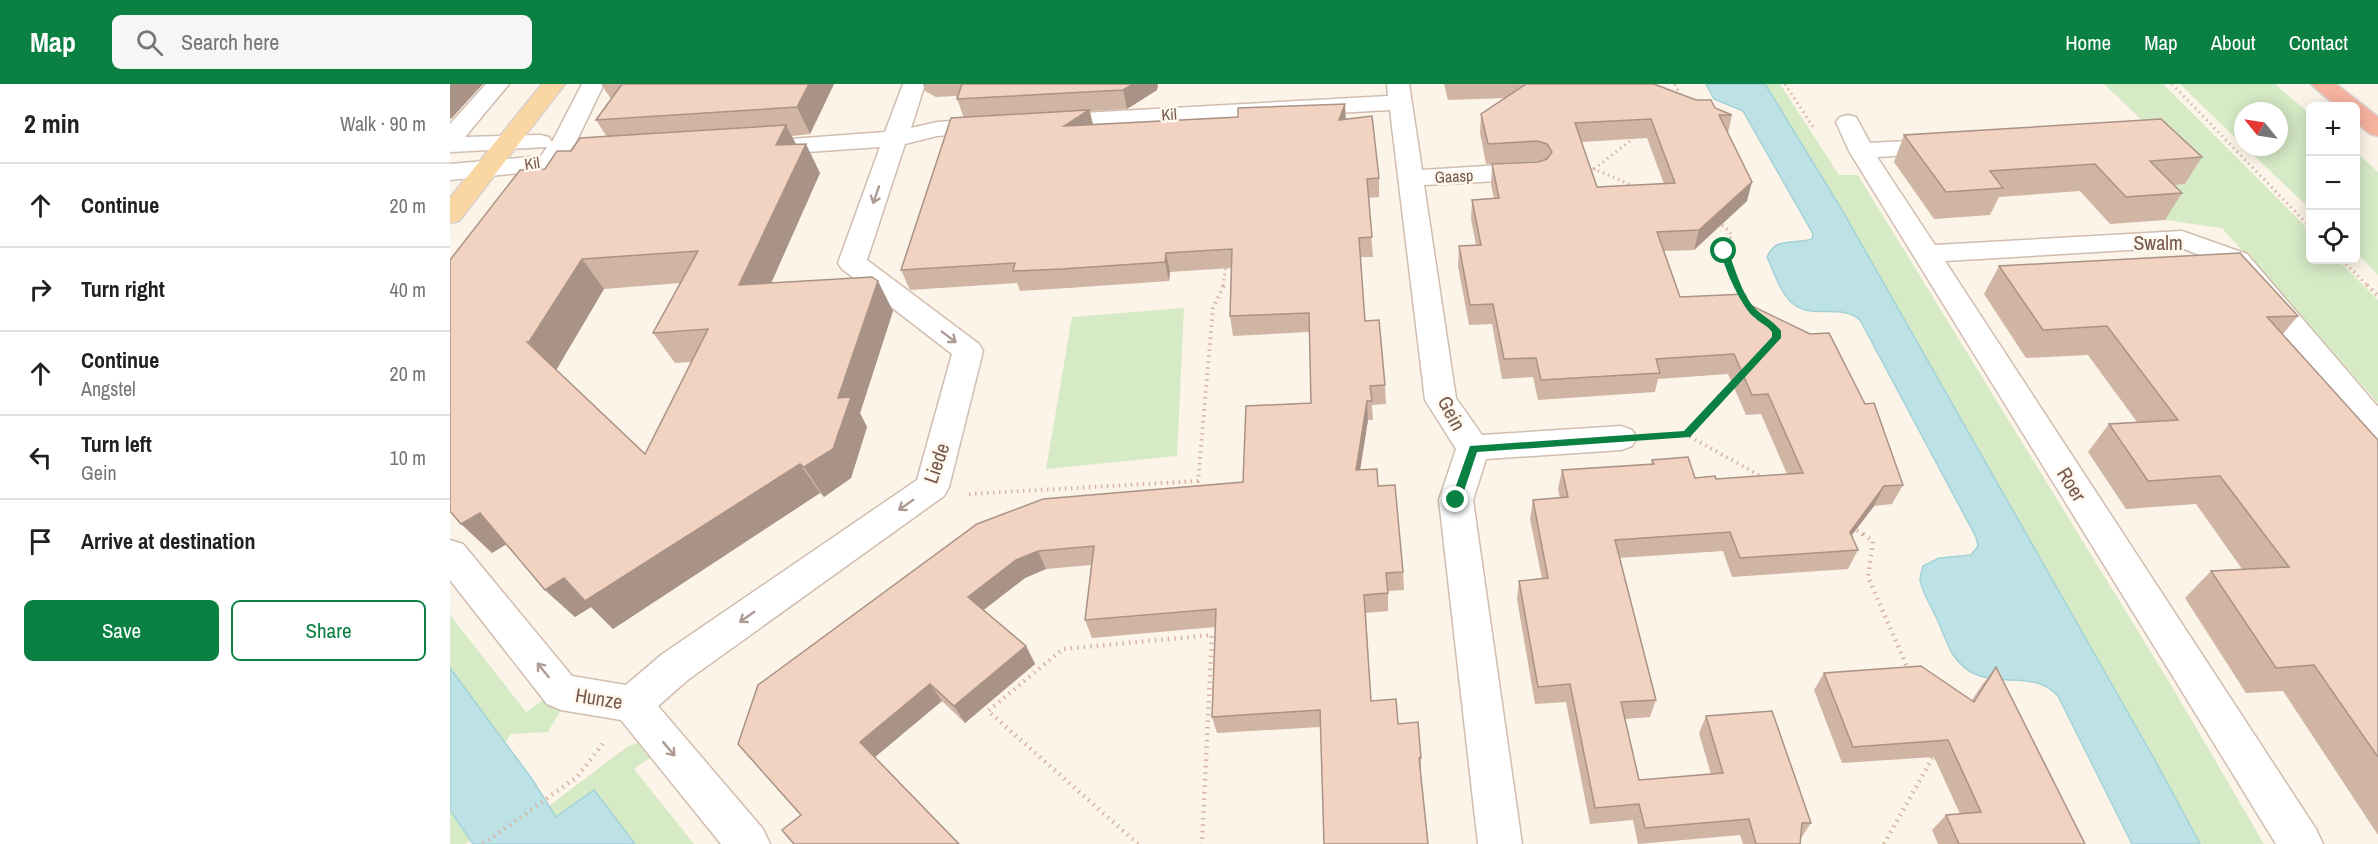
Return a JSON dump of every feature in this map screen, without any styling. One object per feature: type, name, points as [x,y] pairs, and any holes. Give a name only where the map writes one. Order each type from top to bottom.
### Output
[{"type":"highway","points":[[2322,84],[2345,102]]},
{"type":"highway","points":[[2360,115],[2378,129]]},
{"type":"main road","points":[[450,215],[554,84]]},
{"type":"street","points":[[450,139],[498,84]]},
{"type":"street","points":[[529,189],[557,151],[593,84]]},
{"type":"street","points":[[897,131],[914,84]]},
{"type":"street","name":"Kil","points":[[741,141],[1024,124],[1211,102],[1400,93]]},
{"type":"street","name":"Gein","points":[[1400,93],[1409,178],[1441,400],[1473,448],[1456,500],[1500,844]]},
{"type":"street","name":"Liede","points":[[632,704],[675,667],[932,487],[968,351],[852,263],[897,131]]},
{"type":"street","name":"Roer","points":[[1968,145],[1855,136],[1927,254],[2301,844]]},
{"type":"street","name":"Kil","points":[[450,145],[508,142],[557,151]]},
{"type":"street","name":"Kil","points":[[450,172],[486,170],[557,151],[615,148]]},
{"type":"street","name":"Gaasp","points":[[1409,178],[1535,171]]},
{"type":"street","name":"Swalm","points":[[1927,254],[2182,238],[2226,255],[2237,260],[2378,429]]},
{"type":"street","points":[[1473,448],[1621,438]]},
{"type":"street","name":"Hunze","points":[[450,554],[561,692],[632,704],[748,844]]},
{"type":"path","points":[[1675,84],[1683,101]]},
{"type":"path","points":[[2172,84],[2306,223]]},
{"type":"path","points":[[1594,169],[1638,135]]},
{"type":"path","points":[[1535,171],[1594,169],[1638,188]]},
{"type":"path","points":[[1714,222],[1725,227],[1732,235],[1724,251],[1747,304]]},
{"type":"path","points":[[918,497],[1198,481],[1213,308],[1225,282],[1226,258]]},
{"type":"path","points":[[2346,264],[2378,297]]},
{"type":"path","points":[[1687,435],[1736,382]]},
{"type":"path","points":[[1621,438],[1687,435],[1770,481]]},
{"type":"path","points":[[1842,521],[1873,541],[1873,549],[1867,563],[1868,577],[1908,670],[1914,677]]},
{"type":"path","points":[[1138,844],[988,711],[1063,649],[1212,635],[1202,844]]},
{"type":"path","points":[[1884,844],[1940,744]]},
{"type":"path","points":[[483,844],[577,777]]},
{"type":"green space","points":[[1765,84],[1780,84],[1839,175],[1858,175],[2174,690],[2264,844],[2200,844],[2156,762],[1842,210]]},
{"type":"green space","points":[[2104,84],[2163,84],[2306,227],[2306,264],[2342,264],[2378,300],[2378,403],[2222,228],[2165,220],[2134,187],[2149,127]]},
{"type":"green space","points":[[2180,84],[2275,84],[2306,111],[2306,205],[2254,156],[2288,156],[2288,102],[2234,102],[2234,136]]},
{"type":"green space","points":[[2360,156],[2378,172],[2378,275],[2360,256]]},
{"type":"green space","points":[[1184,308],[1177,456],[1046,469],[1072,317]]},
{"type":"green space","points":[[450,615],[526,712],[543,700],[552,706],[562,708],[548,732],[511,734],[505,743],[450,668]]},
{"type":"green space","points":[[637,743],[644,745],[653,756],[634,769],[694,844],[635,844],[594,790],[556,817],[549,806],[628,746]]},
{"type":"green space","points":[[450,810],[470,841],[466,844],[450,844]]},
{"type":"water","points":[[1706,84],[1765,84],[1842,210],[2156,762],[2200,844],[2132,844],[2058,696],[2046,687],[2033,682],[1991,679],[1977,675],[1964,667],[1952,653],[1923,590],[1921,575],[1923,566],[1939,558],[1971,555],[1978,546],[1976,537],[1860,320],[1844,313],[1800,308],[1792,303],[1784,293],[1767,257],[1775,246],[1786,242],[1812,239],[1813,234],[1743,111],[1714,99]]},
{"type":"water","points":[[450,668],[532,779],[556,817],[594,790],[635,844],[473,844],[450,810]]},
{"type":"building","points":[[622,84],[809,84],[797,107],[596,120]]},
{"type":"building","points":[[962,84],[1133,84],[1123,90],[957,99]]},
{"type":"building","points":[[1526,84],[1654,84],[1696,100],[1711,100],[1715,108],[1732,115],[1719,115],[1752,182],[1699,230],[1657,232],[1680,297],[1745,294],[1750,305],[1810,334],[1829,333],[1865,404],[1874,403],[1903,485],[1884,486],[1850,532],[1858,550],[1740,558],[1730,532],[1615,540],[1656,700],[1621,702],[1639,780],[1723,773],[1706,716],[1772,711],[1811,823],[1802,823],[1800,844],[1756,844],[1749,819],[1645,828],[1639,804],[1595,808],[1570,684],[1538,687],[1519,581],[1548,578],[1533,500],[1568,497],[1562,470],[1654,464],[1652,460],[1688,457],[1695,478],[1715,476],[1716,479],[1803,473],[1768,394],[1752,395],[1734,354],[1656,359],[1660,373],[1541,380],[1536,358],[1504,359],[1493,304],[1470,305],[1459,246],[1481,245],[1472,200],[1499,198],[1492,164],[1538,162],[1547,159],[1552,152],[1547,144],[1537,141],[1488,144],[1481,114]],"holes":[[[1651,119],[1675,183],[1597,187],[1575,123]]]},
{"type":"building","points":[[1345,104],[1339,120],[1372,116],[1379,178],[1367,179],[1372,237],[1359,238],[1365,321],[1379,320],[1385,385],[1370,386],[1372,401],[1367,401],[1356,470],[1377,469],[1378,486],[1395,485],[1403,572],[1386,573],[1388,593],[1364,595],[1371,701],[1396,699],[1398,724],[1418,722],[1421,758],[1419,758],[1428,844],[1324,844],[1320,710],[1212,717],[1216,609],[1085,620],[1094,546],[1038,551],[1016,560],[968,597],[1026,646],[954,706],[930,684],[860,742],[959,844],[794,844],[782,830],[801,815],[738,744],[758,685],[977,524],[1043,499],[1243,482],[1246,406],[1311,403],[1309,313],[1230,316],[1232,249],[1166,253],[1165,262],[1062,269],[1013,271],[1015,263],[901,270],[951,118],[1089,110],[1064,126],[1238,117],[1238,108]]},
{"type":"building","points":[[2161,119],[2202,157],[2150,161],[2182,193],[2126,197],[2095,164],[1990,171],[2003,188],[1946,192],[1904,135]]},
{"type":"building","points":[[786,125],[776,145],[806,144],[739,285],[872,277],[878,281],[838,398],[851,397],[833,449],[804,467],[800,464],[585,601],[564,578],[545,590],[480,513],[461,524],[450,511],[450,260],[520,170],[545,169],[557,151],[571,151],[580,138]],"holes":[[[698,251],[653,333],[708,329],[645,454],[527,342],[582,259]]]},
{"type":"building","points":[[2240,253],[2298,316],[2267,317],[2378,440],[2378,757],[2314,665],[2276,668],[2211,571],[2289,567],[2220,476],[2148,481],[2109,424],[2178,420],[2107,326],[2043,330],[1999,266]]},
{"type":"building","points":[[1921,666],[1974,702],[1996,667],[2085,844],[1959,844],[1946,815],[1981,812],[1948,740],[1853,747],[1824,673]]},
{"type":"route","points":[[1456,500],[1473,448],[1687,435],[1776,338],[1777,331],[1770,323],[1757,316],[1747,304],[1724,251]]}]
